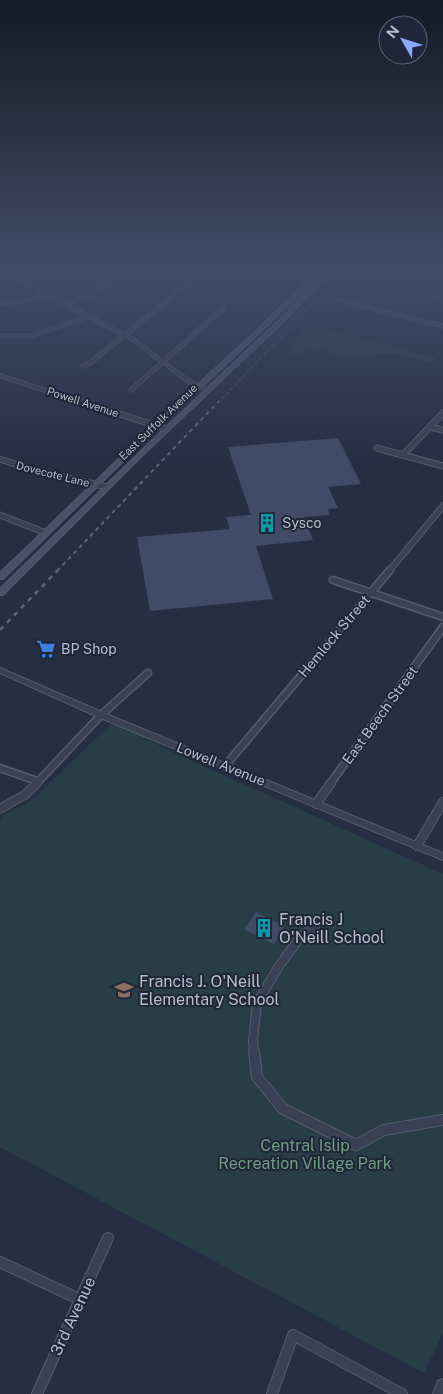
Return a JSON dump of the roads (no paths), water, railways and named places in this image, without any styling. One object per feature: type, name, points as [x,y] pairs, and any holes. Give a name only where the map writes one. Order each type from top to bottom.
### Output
[{"type":"main road","name":"East Suffolk Avenue","points":[[0,577],[198,386],[256,334]]},
{"type":"main road","name":"East Suffolk Avenue","points":[[0,593],[265,334]]},
{"type":"street","points":[[0,336],[31,336],[37,334]]},
{"type":"street","points":[[124,334],[144,346],[163,362],[198,386],[208,390]]},
{"type":"street","points":[[83,366],[90,363],[124,334]]},
{"type":"street","points":[[132,390],[195,334]]},
{"type":"street","name":"Powell Avenue","points":[[1,376],[166,429]]},
{"type":"street","points":[[403,455],[443,413]]},
{"type":"street","points":[[430,427],[443,430]]},
{"type":"street","points":[[377,448],[443,466]]},
{"type":"street","name":"Dovecote Lane","points":[[0,459],[34,470],[107,487]]},
{"type":"street","name":"Hemlock Street","points":[[225,766],[443,506]]},
{"type":"street","points":[[0,515],[46,532]]},
{"type":"street","points":[[333,580],[443,617]]},
{"type":"street","name":"East Beech Street","points":[[316,804],[443,627]]},
{"type":"street","name":"Lowell Avenue","points":[[0,670],[101,715],[443,857]]},
{"type":"street","points":[[0,809],[26,794],[101,715],[148,673]]},
{"type":"street","points":[[0,768],[37,781]]},
{"type":"street","points":[[417,846],[443,802]]},
{"type":"street","points":[[315,926],[301,936],[279,966],[257,1003],[253,1041],[257,1078],[284,1108],[356,1145],[384,1130],[443,1120]]},
{"type":"street","name":"3rd Avenue","points":[[37,1394],[108,1238]]},
{"type":"street","points":[[0,1262],[81,1300]]},
{"type":"street","points":[[272,1394],[293,1335],[402,1394]]},
{"type":"street","points":[[440,1394],[443,1386]]},
{"type":"railway","points":[[218,403],[284,334]]},
{"type":"railway","points":[[57,571],[219,401]]},
{"type":"railway","points":[[0,630],[58,570]]},
{"type":"place","name":"Sysco","points":[[267,523]]},
{"type":"place","name":"BP Shop","points":[[46,649]]},
{"type":"place","name":"Francis J O'Neill School","points":[[264,928]]},
{"type":"place","name":"Francis J. O'Neill Elementary School","points":[[124,990]]},
{"type":"park label","name":"Central Islip Recreation Village Park","points":[[305,1154]]}]
